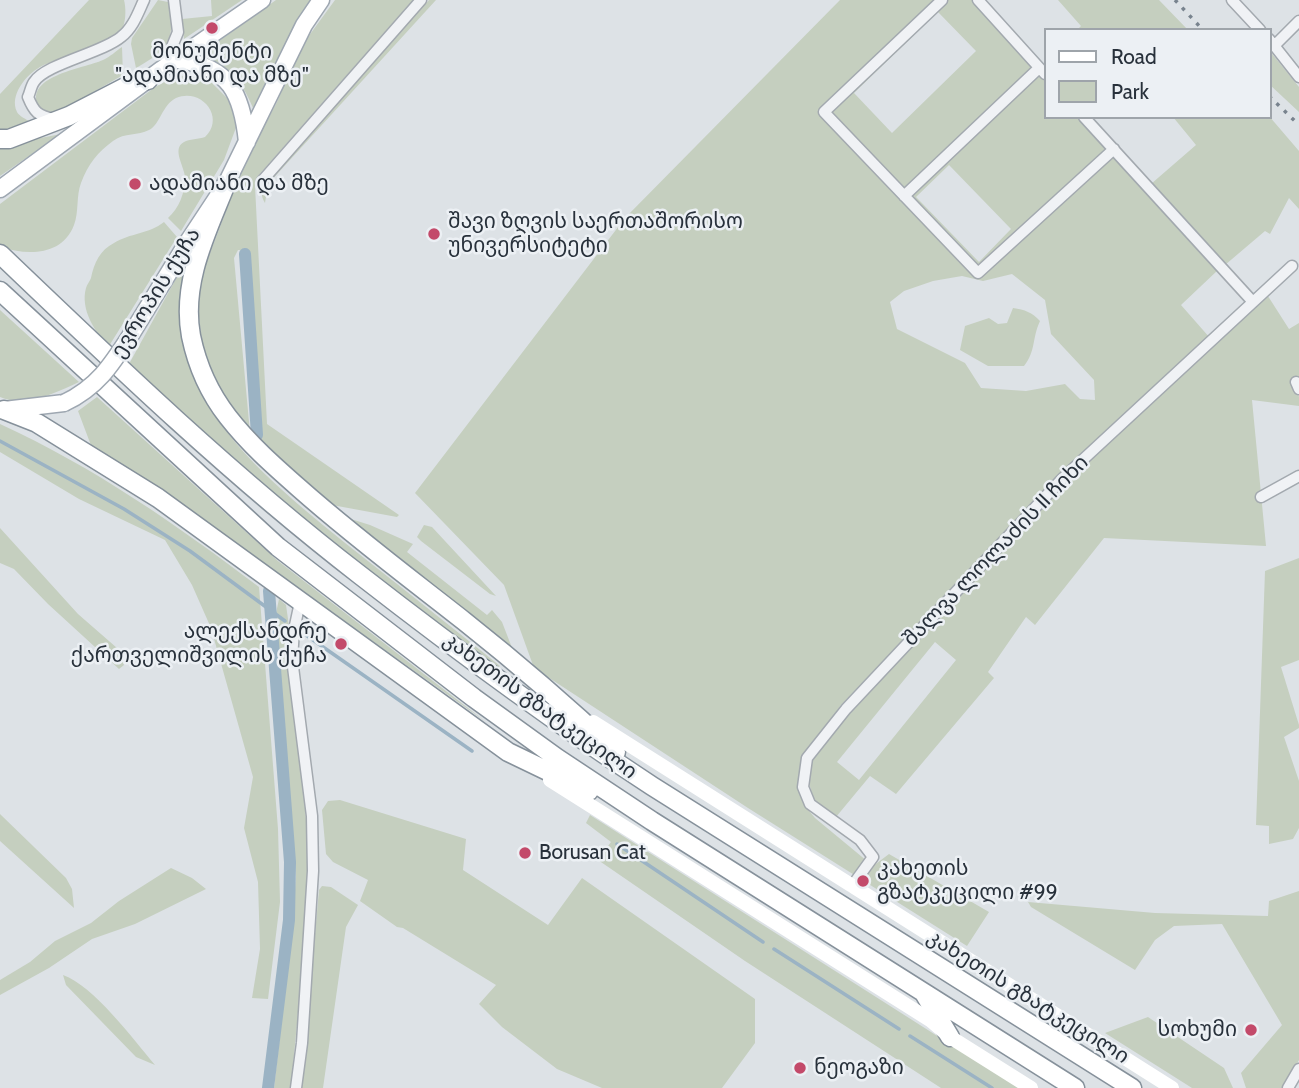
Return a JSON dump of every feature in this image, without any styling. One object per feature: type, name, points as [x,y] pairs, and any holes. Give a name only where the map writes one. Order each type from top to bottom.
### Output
[{"type":"highway","points":[[0,139],[9,139],[58,120],[155,74]]},
{"type":"highway","points":[[226,184],[191,276],[189,315],[191,335],[204,377],[227,416],[259,452],[317,504],[566,705],[652,786]]},
{"type":"highway","name":"კახეთის გზატკეცილი","points":[[0,254],[243,478],[359,575],[504,685],[652,786],[1132,1088]]},
{"type":"highway","name":"კახეთის გზატკეცილი","points":[[0,291],[278,547],[484,706],[652,821],[1076,1088]]},
{"type":"highway","points":[[2,409],[37,424],[158,498],[508,752],[652,821]]},
{"type":"highway","points":[[504,685],[566,705]]},
{"type":"highway","points":[[923,992],[950,1037]]},
{"type":"main road","points":[[0,189],[155,74],[179,60],[262,0]]},
{"type":"main road","name":"ევროპის ქუჩა","points":[[2,409],[64,403],[83,394],[108,370],[226,184],[304,25],[321,0]]},
{"type":"main road","points":[[179,60],[199,63],[216,71],[231,85],[240,102],[247,144]]},
{"type":"street","points":[[58,120],[40,116],[33,109],[28,97],[34,80],[47,71],[84,57],[121,37],[135,21],[144,0]]},
{"type":"street","points":[[155,74],[178,32],[174,0]]},
{"type":"street","points":[[262,181],[422,0]]},
{"type":"street","points":[[942,0],[824,112],[978,273],[1114,149]]},
{"type":"street","points":[[904,196],[1042,71],[978,0]]},
{"type":"street","points":[[1232,0],[1258,28]]},
{"type":"street","points":[[1299,21],[1272,42],[1299,77]]},
{"type":"street","points":[[1086,119],[1253,302]]},
{"type":"street","name":"შალვა ლოლაძის II ჩიხი","points":[[852,886],[873,857],[860,840],[810,804],[803,787],[807,758],[846,709],[1062,479],[1292,266]]},
{"type":"street","points":[[1261,497],[1299,475]]},
{"type":"street","points":[[296,1088],[302,1043],[313,871],[312,816],[292,659],[300,602]]},
{"type":"street","name":"კახეთის გზატკეცილი","points":[[566,705],[1172,1088]]},
{"type":"street","points":[[508,752],[930,1020],[950,1037],[1031,1088]]},
{"type":"street","points":[[1288,1088],[1299,1069]]},
{"type":"green space","points":[[89,0],[124,0],[123,27],[109,39],[48,63],[24,80],[17,92],[15,106],[17,112],[30,122],[0,131],[0,94]]},
{"type":"green space","points":[[158,0],[168,2],[171,15],[170,34],[163,49],[136,68],[132,38]]},
{"type":"green space","points":[[211,0],[242,0],[184,39],[182,19],[212,16]]},
{"type":"green space","points":[[276,0],[314,0],[288,39],[253,108],[244,89],[233,76],[202,53]]},
{"type":"green space","points":[[335,0],[413,0],[258,176],[255,186],[267,424],[399,515],[397,517],[332,505],[306,485],[262,443],[248,251],[238,250],[234,258],[250,433],[230,411],[204,360],[197,300],[202,274],[244,164],[277,102],[300,48]]},
{"type":"green space","points":[[429,0],[436,0],[268,184],[265,203],[262,192],[267,181]]},
{"type":"green space","points":[[840,0],[940,0],[821,112],[978,277],[1113,154],[1218,270],[1181,305],[1210,338],[1078,458],[841,705],[804,757],[800,788],[805,806],[815,818],[873,866],[889,854],[989,912],[967,946],[748,808],[534,668],[504,585],[415,493],[625,218]],"holes":[[[1012,274],[1045,300],[1051,334],[1094,380],[1095,400],[1080,399],[1065,384],[1026,391],[981,388],[965,363],[897,329],[890,302],[904,291],[933,281],[962,276],[983,281]]]},
{"type":"green space","points":[[946,0],[973,0],[1035,68],[905,191],[829,111]],"holes":[[[938,12],[976,51],[892,133],[854,93]]]},
{"type":"green space","points":[[1058,0],[1159,0],[1186,28],[1079,28],[1081,26]]},
{"type":"green space","points":[[122,47],[123,75],[57,113],[40,110],[36,98],[39,89],[46,82],[103,60]]},
{"type":"green space","points":[[1271,52],[1299,87],[1299,112],[1271,86]]},
{"type":"green space","points":[[1039,70],[1044,76],[1044,119],[1083,119],[1110,150],[978,268],[909,195]],"holes":[[[949,165],[1011,229],[979,262],[916,197]]]},
{"type":"green space","points":[[191,75],[211,82],[231,102],[237,125],[224,160],[181,231],[168,218],[181,200],[184,189],[180,145],[205,137],[213,121],[212,113],[202,100],[185,96],[171,101],[153,127],[145,132],[118,138],[94,159],[79,188],[74,225],[61,243],[52,248],[32,252],[0,247],[0,204],[155,87],[174,77]]},
{"type":"green space","points":[[1271,118],[1299,151],[1299,209],[1289,198],[1270,234],[1265,231],[1225,265],[1151,184],[1196,145],[1175,119]]},
{"type":"green space","points":[[61,134],[0,176],[0,146]]},
{"type":"green space","points":[[164,222],[177,237],[109,346],[94,327],[85,304],[86,288],[96,262],[101,253],[114,243]]},
{"type":"green space","points":[[183,266],[184,335],[191,368],[205,400],[236,443],[293,500],[500,666],[496,670],[295,513],[208,438],[129,364]]},
{"type":"green space","points":[[1266,293],[1289,329],[1299,323],[1299,378],[1293,380],[1299,406],[1252,400],[1266,546],[1104,538],[1035,625],[1026,617],[988,672],[994,678],[896,794],[870,776],[836,817],[814,800],[809,783],[812,758],[1062,482]],"holes":[[[935,642],[956,660],[859,780],[837,762]]]},
{"type":"green space","points":[[1013,308],[1028,312],[1040,321],[1024,366],[988,366],[960,350],[965,326],[989,318],[998,324],[1007,323]]},
{"type":"green space","points":[[0,310],[79,382],[30,400],[0,397]]},
{"type":"green space","points":[[97,397],[278,561],[486,722],[138,474],[92,448],[78,411]]},
{"type":"green space","points":[[0,424],[69,459],[134,498],[259,587],[278,829],[280,902],[268,999],[252,998],[260,949],[258,882],[244,828],[253,777],[211,628],[192,585],[165,540],[79,499],[0,452]]},
{"type":"green space","points":[[338,515],[370,525],[413,544],[407,552],[487,615],[492,610],[502,622],[514,653]]},
{"type":"green space","points":[[424,525],[432,527],[496,596],[421,541],[417,537]]},
{"type":"green space","points":[[0,528],[78,614],[117,648],[124,665],[119,669],[14,569],[0,563]]},
{"type":"green space","points":[[1299,558],[1299,660],[1281,667],[1299,725],[1299,728],[1284,737],[1299,781],[1299,828],[1293,839],[1269,844],[1269,826],[1256,825],[1265,571]]},
{"type":"green space","points":[[279,599],[286,605],[288,619],[309,852],[305,936],[291,1088],[274,1088],[296,875],[276,613]]},
{"type":"green space","points":[[340,800],[466,839],[463,870],[548,925],[582,878],[755,999],[755,1043],[722,1088],[602,1088],[557,1069],[502,1027],[479,1004],[496,985],[403,928],[397,927],[360,901],[368,880],[333,862],[326,854],[322,810],[328,801]]},
{"type":"green space","points":[[0,814],[66,878],[72,889],[74,908],[0,841]]},
{"type":"green space","points":[[590,815],[1019,1088],[941,1088],[745,961],[598,860],[611,842],[586,823]]},
{"type":"green space","points":[[171,868],[192,878],[206,889],[135,924],[92,939],[49,968],[0,995],[0,980],[30,962],[55,941],[91,923],[119,901]]},
{"type":"green space","points":[[322,886],[331,887],[358,905],[346,927],[323,1088],[301,1088],[319,890]]},
{"type":"green space","points":[[1299,891],[1299,1060],[1284,1088],[1246,1088],[1241,1073],[1282,1025],[1222,924],[1174,926],[1155,940],[1135,970],[1031,907],[1028,902],[1155,913],[1268,916],[1269,901]]},
{"type":"green space","points":[[63,975],[100,1001],[155,1065],[136,1057],[66,985]]},
{"type":"green space","points":[[1148,1017],[1224,1068],[1233,1088],[1192,1088],[1105,1033]]},
{"type":"waterway","points":[[245,254],[257,435]]},
{"type":"waterway","points":[[0,441],[124,509],[190,551],[285,621]]},
{"type":"waterway","points":[[268,1088],[289,920],[290,862],[269,591]]},
{"type":"waterway","points":[[303,633],[472,751]]},
{"type":"waterway","points":[[617,844],[763,942]]},
{"type":"waterway","points":[[774,949],[899,1029]]},
{"type":"waterway","points":[[910,1036],[992,1088]]},
{"type":"railway","points":[[1175,0],[1201,28]]},
{"type":"railway","points":[[1271,98],[1299,125]]},
{"type":"place","name":"მონუმენტი \"ადამიანი და მზე\"","points":[[212,28]]},
{"type":"place","name":"ადამიანი და მზე","points":[[135,184]]},
{"type":"place","name":"შავი ზღვის საერთაშორისო უნივერსიტეტი","points":[[434,234]]},
{"type":"place","name":"ალექსანდრე ქართველიშვილის ქუჩა","points":[[341,644]]},
{"type":"place","name":"Borusan Cat","points":[[525,853]]},
{"type":"place","name":"კახეთის გზატკეცილი #99","points":[[863,881]]},
{"type":"place","name":"სოხუმი","points":[[1251,1030]]},
{"type":"place","name":"ნეოგაზი","points":[[800,1068]]}]
